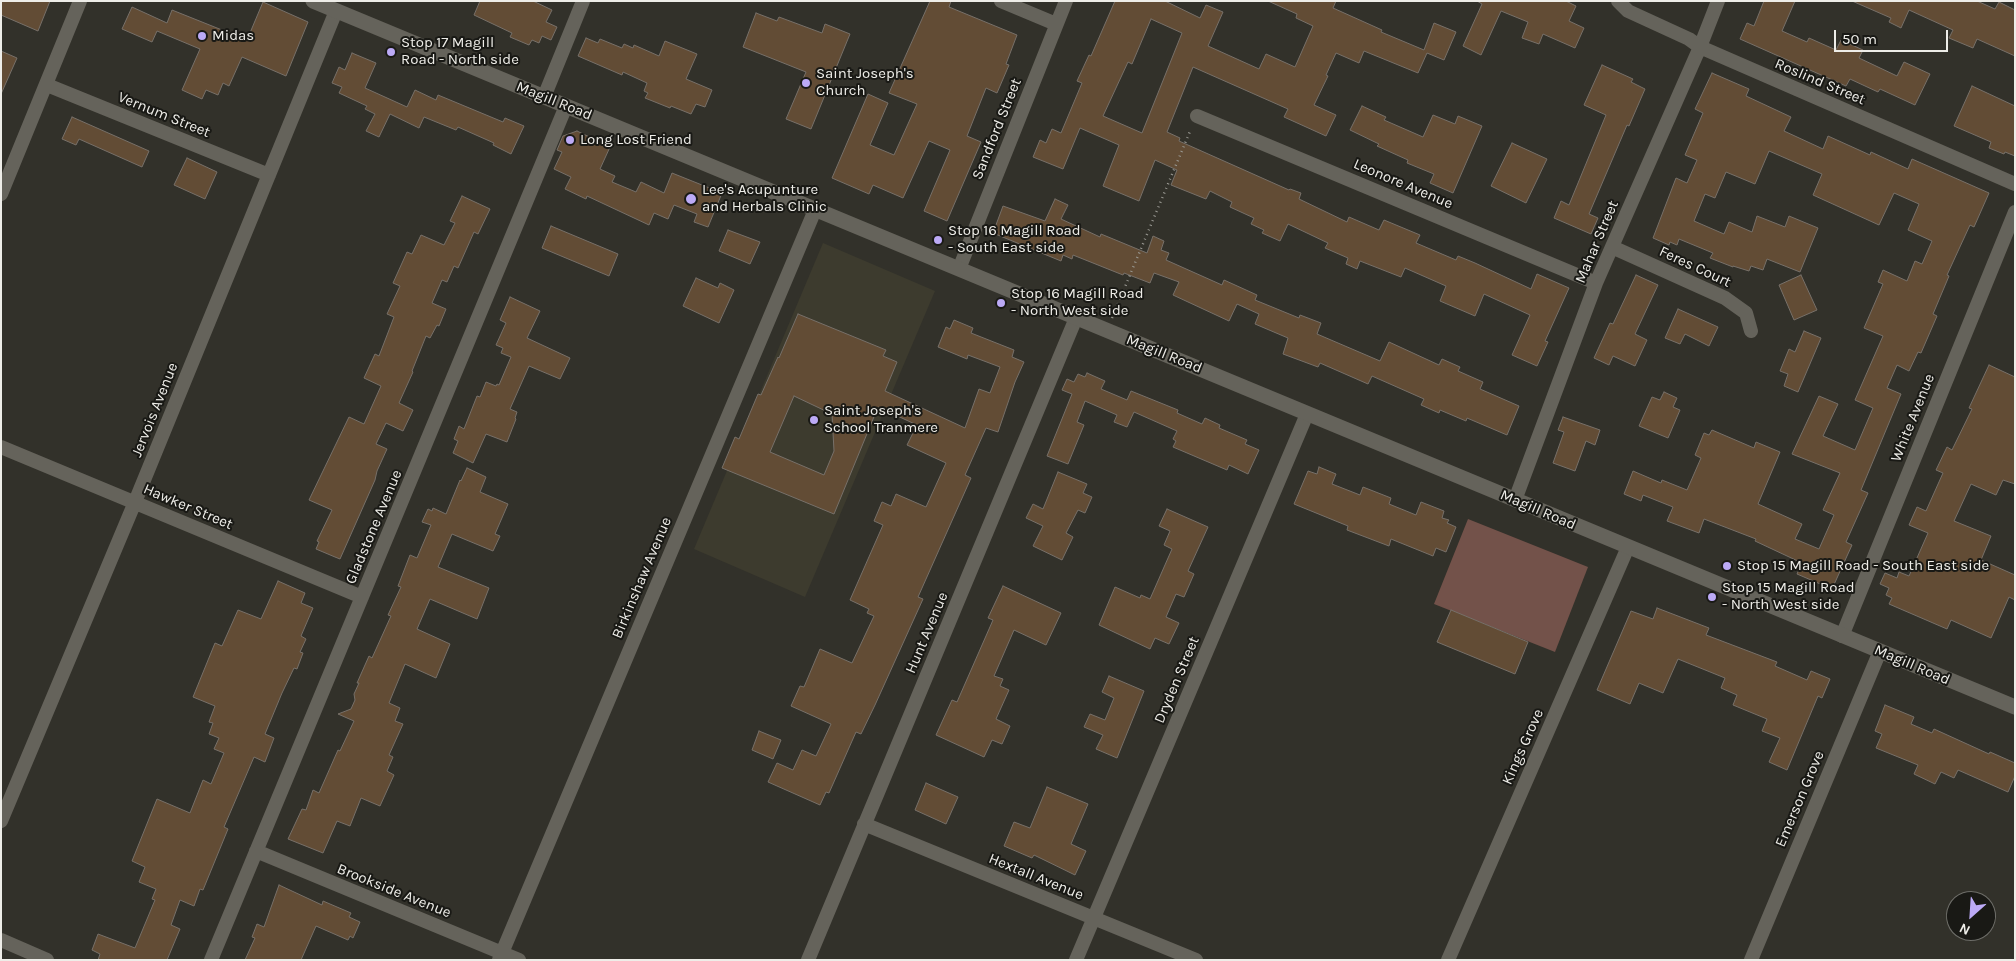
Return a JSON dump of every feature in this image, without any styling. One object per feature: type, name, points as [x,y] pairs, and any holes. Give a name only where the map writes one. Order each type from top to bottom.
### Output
[{"type":"main road","name":"Magill Road","points":[[313,1],[2015,707]]},
{"type":"street","points":[[1,194],[80,1]]},
{"type":"street","points":[[544,97],[583,1]]},
{"type":"street","points":[[1001,1],[1056,24]]},
{"type":"street","name":"Sandford Street","points":[[959,270],[1066,1]]},
{"type":"street","name":"Roslind Street","points":[[1618,1],[1628,11],[1689,39],[1700,47],[2015,184]]},
{"type":"street","name":"Mahar Street","points":[[1515,500],[1596,283],[1700,47],[1718,1]]},
{"type":"street","name":"Jervois Avenue","points":[[1,821],[135,502],[336,11]]},
{"type":"street","name":"Vernum Street","points":[[47,85],[270,175]]},
{"type":"street","name":"Gladstone Avenue","points":[[211,960],[566,106]]},
{"type":"street","name":"Leonore Avenue","points":[[1197,116],[1596,283]]},
{"type":"street","name":"Birkinshaw Avenue","points":[[501,956],[815,210]]},
{"type":"street","name":"White Avenue","points":[[1842,636],[2015,212]]},
{"type":"street","name":"Feres Court","points":[[1612,247],[1725,298],[1746,313],[1751,331]]},
{"type":"street","name":"Hunt Avenue","points":[[808,960],[1076,318]]},
{"type":"street","name":"Dryden Street","points":[[1076,960],[1307,414]]},
{"type":"street","name":"Hawker Street","points":[[1,447],[362,597]]},
{"type":"street","name":"Kings Grove","points":[[1448,960],[1628,547]]},
{"type":"street","name":"Emerson Grove","points":[[1751,960],[1880,651]]},
{"type":"street","name":"Hextall Avenue","points":[[864,824],[1196,960]]},
{"type":"street","name":"Brookside Avenue","points":[[256,851],[501,956],[519,960]]},
{"type":"street","points":[[1,940],[47,960]]},
{"type":"path","points":[[1106,331],[1197,116]]},
{"type":"shaded area","name":"Saint Joseph's School Tranmere","points":[[823,243],[935,291],[805,597],[694,549]]},
{"type":"shaded area","points":[[1468,519],[1588,567],[1555,652],[1434,604]]},
{"type":"building","points":[[1,1],[50,1],[38,31],[1,15]]},
{"type":"building","points":[[480,1],[533,1],[552,10],[546,22],[557,27],[551,40],[542,36],[539,43],[532,40],[529,45],[510,37],[512,33],[474,15]]},
{"type":"building","points":[[930,1],[951,1],[949,7],[1017,35],[1006,64],[1009,65],[997,93],[986,88],[967,136],[981,142],[947,221],[924,211],[950,150],[929,141],[903,198],[873,185],[869,194],[832,178],[868,94],[888,103],[870,145],[894,155],[917,104],[889,93]]},
{"type":"building","points":[[1115,1],[1165,1],[1200,18],[1206,5],[1223,12],[1208,46],[1259,69],[1266,54],[1295,67],[1313,26],[1296,18],[1297,14],[1268,1],[1336,1],[1333,8],[1382,30],[1381,32],[1424,50],[1434,23],[1456,32],[1444,60],[1427,53],[1418,73],[1364,51],[1359,63],[1336,53],[1326,75],[1328,76],[1314,105],[1336,115],[1326,136],[1284,117],[1288,109],[1193,67],[1167,132],[1180,138],[1179,141],[1289,190],[1301,193],[1299,199],[1347,222],[1349,217],[1379,230],[1384,220],[1420,235],[1416,243],[1456,260],[1458,256],[1531,289],[1537,274],[1569,288],[1545,341],[1548,342],[1537,366],[1512,355],[1530,315],[1484,294],[1475,316],[1440,301],[1446,286],[1405,268],[1401,277],[1360,261],[1357,269],[1346,264],[1348,258],[1325,248],[1328,243],[1288,224],[1280,241],[1262,233],[1264,230],[1251,224],[1254,218],[1230,207],[1232,202],[1210,191],[1206,199],[1171,185],[1177,170],[1155,160],[1139,201],[1103,186],[1119,145],[1080,128],[1063,169],[1033,157],[1040,140],[1046,143],[1052,129],[1061,133],[1082,83],[1077,81],[1089,55],[1091,56]],"holes":[[[1151,19],[1182,33],[1142,133],[1103,116],[1128,62],[1132,64]]]},
{"type":"building","points":[[1477,1],[1566,1],[1576,6],[1569,21],[1584,28],[1575,48],[1543,34],[1539,44],[1522,38],[1528,22],[1501,11],[1481,55],[1463,46],[1482,4]]},
{"type":"building","points":[[1764,1],[1795,1],[1782,31],[1807,42],[1809,38],[1836,50],[1841,40],[1863,50],[1859,58],[1897,76],[1904,62],[1930,74],[1915,105],[1880,89],[1878,92],[1850,79],[1846,86],[1740,39],[1747,23],[1754,26]]},
{"type":"building","points":[[1852,1],[1977,1],[1995,9],[1999,2],[2015,10],[2015,56],[1977,39],[1973,48],[1949,38],[1953,30],[1909,10],[1901,28],[1889,22],[1891,18]]},
{"type":"building","points":[[263,2],[308,22],[286,76],[242,57],[229,86],[223,83],[218,95],[206,90],[202,99],[182,90],[200,49],[157,31],[152,42],[122,29],[132,7],[167,23],[172,10],[247,40]]},
{"type":"building","points":[[756,13],[777,21],[779,17],[822,33],[825,24],[850,34],[811,129],[786,119],[806,72],[743,47]]},
{"type":"building","points":[[586,38],[598,43],[600,39],[622,48],[624,44],[633,48],[634,45],[659,56],[665,41],[697,54],[686,79],[712,90],[705,107],[696,104],[691,114],[645,98],[648,93],[644,91],[647,83],[623,72],[622,75],[578,56]]},
{"type":"building","points":[[1,51],[17,58],[1,94]]},
{"type":"building","points":[[352,53],[376,63],[365,88],[407,107],[415,90],[436,100],[438,95],[503,122],[505,118],[524,126],[511,154],[493,145],[494,143],[458,127],[456,130],[424,117],[419,128],[390,114],[379,137],[366,131],[375,114],[365,109],[367,106],[339,93],[342,87],[332,83],[339,67],[345,70]]},
{"type":"building","points":[[1602,65],[1633,79],[1631,82],[1645,89],[1629,126],[1627,125],[1589,214],[1598,218],[1591,234],[1554,218],[1561,201],[1569,205],[1606,115],[1584,105]]},
{"type":"building","points":[[1712,73],[1749,89],[1746,96],[1791,117],[1784,131],[1823,149],[1828,136],[1870,155],[1871,152],[1908,169],[1912,159],[1989,193],[1974,227],[1970,225],[1947,275],[1949,276],[1933,314],[1937,316],[1921,353],[1918,352],[1909,371],[1897,365],[1887,388],[1901,394],[1861,490],[1868,493],[1846,542],[1852,545],[1832,589],[1797,574],[1802,563],[1755,541],[1756,539],[1704,519],[1699,533],[1667,521],[1673,507],[1643,495],[1641,501],[1624,494],[1633,471],[1661,483],[1662,480],[1687,490],[1701,458],[1695,455],[1704,433],[1709,435],[1712,430],[1754,448],[1756,442],[1780,452],[1758,504],[1802,524],[1795,539],[1819,549],[1834,515],[1823,510],[1840,473],[1792,454],[1819,396],[1838,404],[1823,436],[1855,450],[1873,408],[1855,400],[1883,336],[1864,328],[1883,284],[1878,282],[1883,270],[1907,281],[1915,261],[1922,264],[1932,241],[1908,230],[1919,204],[1894,193],[1879,225],[1813,195],[1822,174],[1769,151],[1755,184],[1726,172],[1715,198],[1705,194],[1694,221],[1724,234],[1729,222],[1752,232],[1757,216],[1785,227],[1789,216],[1818,228],[1800,272],[1767,259],[1763,270],[1751,266],[1749,271],[1710,258],[1713,253],[1679,239],[1677,245],[1670,242],[1669,245],[1653,238],[1676,178],[1687,183],[1697,160],[1685,155],[1703,113],[1695,109]]},
{"type":"building","points":[[1972,86],[2015,106],[2015,156],[1989,148],[1991,142],[1954,126]]},
{"type":"building","points":[[1362,106],[1386,117],[1384,120],[1423,137],[1433,115],[1455,124],[1458,116],[1482,126],[1453,193],[1430,183],[1434,174],[1407,163],[1408,160],[1377,146],[1379,144],[1350,130]]},
{"type":"building","points":[[72,117],[149,151],[142,167],[79,139],[76,145],[62,139]]},
{"type":"building","points":[[577,131],[610,147],[600,169],[615,176],[612,182],[636,192],[641,182],[664,193],[672,173],[722,193],[708,227],[694,222],[697,214],[674,205],[668,219],[654,213],[649,225],[587,196],[586,199],[565,189],[571,177],[554,169],[562,152],[557,150],[563,136]]},
{"type":"building","points":[[1512,143],[1547,159],[1526,203],[1491,186]]},
{"type":"building","points":[[187,158],[217,172],[205,199],[174,185]]},
{"type":"building","points":[[462,196],[490,209],[478,234],[474,232],[458,268],[454,266],[447,282],[442,280],[432,303],[446,309],[439,326],[437,325],[430,338],[426,336],[399,403],[413,410],[403,431],[386,423],[376,444],[387,449],[340,559],[316,549],[319,542],[317,541],[332,510],[309,500],[349,417],[364,424],[381,386],[364,378],[375,354],[379,356],[394,317],[387,314],[400,286],[393,283],[407,252],[412,254],[421,235],[444,245],[455,223],[450,221]]},
{"type":"building","points":[[1055,199],[1068,205],[1061,219],[1100,237],[1101,234],[1147,253],[1153,236],[1164,241],[1161,250],[1169,253],[1166,260],[1222,285],[1224,280],[1257,295],[1255,300],[1299,318],[1300,315],[1321,323],[1317,334],[1380,361],[1389,342],[1439,365],[1442,359],[1460,367],[1458,371],[1483,382],[1480,389],[1519,406],[1507,435],[1467,418],[1466,421],[1440,410],[1439,413],[1421,405],[1424,399],[1372,376],[1368,384],[1320,363],[1318,367],[1283,354],[1288,338],[1255,324],[1259,314],[1237,304],[1229,321],[1173,295],[1179,282],[1154,273],[1150,283],[1124,273],[1123,275],[1073,255],[1072,259],[1063,255],[1061,261],[993,233],[1003,206],[1045,221]]},
{"type":"building","points":[[551,226],[618,254],[609,276],[542,248]]},
{"type":"building","points":[[728,230],[760,242],[750,264],[719,251]]},
{"type":"building","points":[[1636,275],[1658,285],[1635,334],[1647,340],[1635,366],[1613,356],[1609,365],[1594,358],[1610,323],[1613,324]]},
{"type":"building","points":[[1801,275],[1817,310],[1794,320],[1779,285]]},
{"type":"building","points":[[696,278],[718,288],[720,283],[734,290],[719,323],[683,306]]},
{"type":"building","points":[[510,297],[540,311],[527,338],[570,358],[560,379],[529,366],[510,409],[517,412],[507,442],[486,434],[473,463],[453,453],[458,441],[454,439],[459,426],[464,429],[477,396],[480,397],[486,382],[496,386],[497,384],[499,385],[511,357],[501,353],[503,348],[496,345],[506,323],[500,320]]},
{"type":"building","points":[[1678,309],[1718,327],[1709,346],[1685,334],[1680,344],[1665,338]]},
{"type":"building","points":[[798,314],[886,350],[883,356],[897,362],[885,391],[965,428],[979,389],[990,393],[1000,367],[968,355],[967,359],[938,347],[946,327],[950,329],[954,320],[973,328],[971,333],[1014,350],[1012,357],[1024,362],[998,432],[986,428],[965,475],[971,478],[918,597],[923,599],[875,705],[861,734],[856,732],[829,793],[826,792],[820,805],[768,782],[777,763],[793,770],[802,750],[816,756],[831,724],[791,706],[800,686],[804,687],[820,649],[852,663],[874,616],[867,613],[869,609],[850,600],[883,525],[874,521],[882,502],[891,506],[896,494],[926,507],[946,463],[907,445],[917,425],[878,407],[834,514],[722,468],[735,437],[739,439],[758,394],[761,395]],"holes":[[[794,396],[832,414],[834,451],[824,475],[770,452]]]},
{"type":"building","points":[[1804,331],[1821,338],[1798,392],[1784,386],[1788,374],[1780,371],[1789,349],[1795,352]]},
{"type":"building","points":[[1989,365],[2015,377],[2015,484],[2003,480],[1996,495],[1971,484],[1954,521],[1991,536],[1981,560],[2015,575],[2015,600],[2009,597],[1991,638],[1951,620],[1947,629],[1889,604],[1892,598],[1886,595],[1889,588],[1880,584],[1885,573],[1897,578],[1899,572],[1909,576],[1928,533],[1909,525],[1917,507],[1926,511],[1943,473],[1936,470],[1947,447],[1952,450],[1972,409],[1969,408]]},
{"type":"building","points":[[1087,373],[1105,381],[1101,389],[1127,400],[1131,391],[1178,410],[1177,413],[1202,424],[1205,418],[1220,425],[1219,428],[1247,440],[1245,444],[1259,450],[1248,474],[1229,465],[1227,470],[1173,447],[1176,441],[1173,439],[1177,431],[1134,412],[1127,427],[1114,422],[1117,415],[1085,401],[1077,422],[1084,425],[1068,464],[1047,456],[1072,394],[1062,390],[1067,379],[1074,382],[1078,374],[1085,377]]},
{"type":"building","points":[[1664,392],[1677,398],[1673,407],[1680,410],[1668,438],[1639,426],[1652,397],[1660,400]]},
{"type":"building","points":[[1563,417],[1600,430],[1595,445],[1586,441],[1575,471],[1553,463],[1564,432],[1558,430]]},
{"type":"building","points":[[1319,467],[1336,474],[1332,484],[1360,495],[1363,487],[1391,498],[1389,504],[1416,515],[1421,502],[1444,511],[1442,518],[1449,520],[1447,523],[1456,527],[1446,552],[1436,548],[1433,556],[1391,539],[1389,546],[1347,530],[1348,526],[1294,504],[1308,471],[1317,474]]},
{"type":"building","points":[[467,468],[486,477],[480,492],[508,504],[495,534],[500,536],[493,551],[452,534],[438,567],[489,588],[477,619],[430,599],[417,629],[450,644],[436,678],[405,664],[389,703],[400,708],[395,721],[403,724],[389,755],[393,757],[387,771],[394,775],[380,806],[361,798],[350,826],[337,821],[323,853],[288,839],[302,809],[306,810],[313,790],[319,793],[338,750],[340,751],[354,721],[338,714],[351,709],[355,700],[354,694],[359,683],[357,683],[369,656],[372,658],[391,616],[388,615],[401,587],[398,586],[410,555],[417,558],[431,525],[422,522],[428,509],[432,511],[433,508],[446,514]]},
{"type":"building","points":[[1058,472],[1087,484],[1083,493],[1092,497],[1085,513],[1078,510],[1066,533],[1073,537],[1062,560],[1033,546],[1043,526],[1026,518],[1033,504],[1043,509]]},
{"type":"building","points":[[1167,509],[1208,527],[1188,571],[1194,574],[1184,597],[1176,594],[1166,617],[1179,623],[1169,644],[1155,638],[1150,649],[1099,625],[1115,587],[1140,598],[1141,595],[1150,599],[1172,549],[1164,545],[1170,531],[1159,526]]},
{"type":"building","points":[[278,581],[305,593],[301,603],[313,608],[301,636],[306,639],[300,652],[303,653],[297,669],[294,668],[265,734],[274,738],[265,762],[254,757],[224,827],[228,829],[203,890],[200,889],[194,906],[180,900],[171,925],[180,929],[167,960],[98,960],[100,954],[92,950],[98,934],[135,948],[155,900],[152,899],[156,889],[139,882],[145,867],[132,861],[157,799],[190,813],[203,780],[211,784],[224,753],[214,749],[219,738],[209,734],[213,723],[209,722],[215,706],[193,697],[215,643],[222,646],[238,610],[261,619]]},
{"type":"building","points":[[1003,586],[1061,613],[1046,645],[1014,630],[994,676],[1003,679],[1000,686],[1009,690],[996,719],[1010,726],[1002,744],[992,740],[984,757],[936,735],[952,700],[957,702],[993,620],[988,618]]},
{"type":"building","points":[[1657,608],[1709,628],[1706,635],[1777,662],[1775,666],[1807,680],[1811,671],[1830,679],[1822,698],[1818,696],[1787,770],[1769,762],[1780,738],[1762,731],[1767,719],[1733,705],[1737,695],[1721,688],[1725,678],[1678,659],[1663,693],[1639,683],[1630,704],[1597,690],[1631,611],[1653,619]]},
{"type":"building","points":[[1451,610],[1528,642],[1515,674],[1437,642]]},
{"type":"building","points":[[1109,676],[1144,691],[1117,758],[1096,749],[1103,735],[1084,727],[1090,714],[1105,720],[1114,698],[1102,692]]},
{"type":"building","points":[[1885,705],[1914,717],[1911,724],[1932,733],[1934,729],[1989,754],[1990,752],[2015,763],[2015,776],[2008,792],[1958,770],[1954,778],[1941,772],[1935,784],[1914,774],[1918,765],[1876,748],[1882,734],[1875,731]]},
{"type":"building","points":[[759,731],[781,740],[773,759],[752,750]]},
{"type":"building","points":[[926,783],[958,797],[946,824],[915,810]]},
{"type":"building","points":[[1047,787],[1088,804],[1071,844],[1086,851],[1075,875],[1034,855],[1032,858],[1004,846],[1014,822],[1030,828]]},
{"type":"building","points":[[279,885],[322,905],[323,901],[351,913],[349,917],[360,922],[353,938],[350,936],[348,940],[316,926],[301,960],[245,960],[255,938],[252,937],[257,924],[264,927]]},
{"type":"place","name":"Midas","points":[[202,36]]},
{"type":"place","name":"Stop 17 Magill Road - North side","points":[[391,52]]},
{"type":"place","name":"Saint Joseph's Church","points":[[806,83]]},
{"type":"place","name":"Long Lost Friend","points":[[570,140]]},
{"type":"place","name":"Lee's Acupunture and Herbals Clinic","points":[[691,199]]},
{"type":"place","name":"Stop 16 Magill Road - South East side","points":[[938,240]]},
{"type":"place","name":"Stop 16 Magill Road - North West side","points":[[1001,303]]},
{"type":"place","name":"Saint Joseph's School Tranmere","points":[[814,420]]},
{"type":"place","name":"Stop 15 Magill Road - South East side","points":[[1727,566]]},
{"type":"place","name":"Stop 15 Magill Road - North West side","points":[[1712,597]]}]
